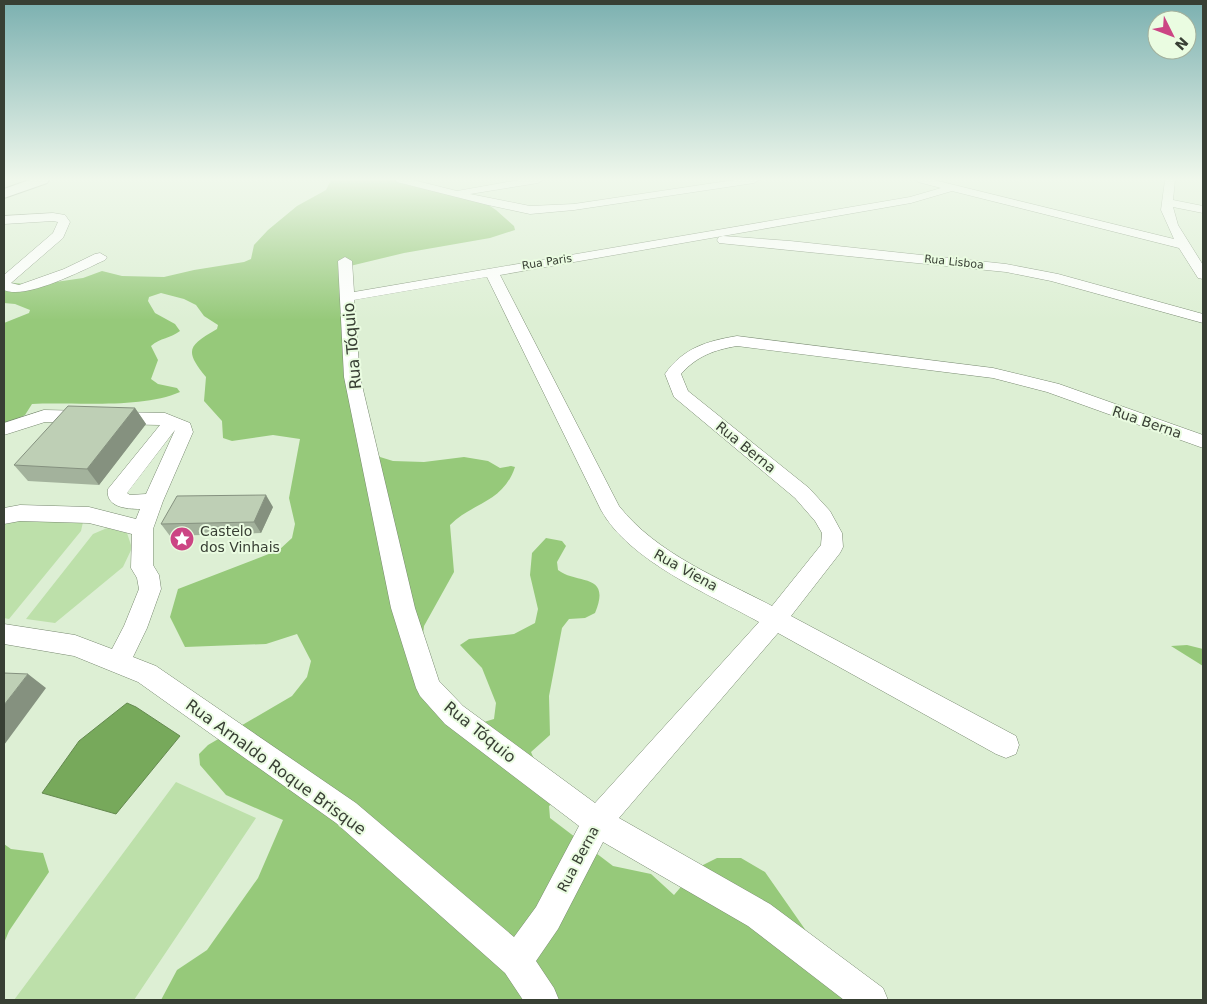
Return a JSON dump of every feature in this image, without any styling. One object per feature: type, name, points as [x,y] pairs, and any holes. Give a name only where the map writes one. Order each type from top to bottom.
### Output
[{"type":"street","points":[[62,227],[59,235],[4,283],[13,289],[20,289],[60,275],[100,257]]},
{"type":"street","name":"Rua Paris","points":[[347,297],[491,271],[698,238],[752,227]]},
{"type":"street","points":[[767,227],[775,244]]},
{"type":"street","points":[[1113,227],[1150,236],[1182,241]]},
{"type":"street","points":[[1175,227],[1203,274]]},
{"type":"street","name":"Rua Lisboa","points":[[698,238],[775,244],[1013,270],[1053,277],[1203,319]]},
{"type":"street","name":"Rua Tóquio","points":[[346,262],[352,377],[404,608],[429,688],[454,715],[597,822],[759,915],[871,1000]]},
{"type":"street","name":"Rua Viena","points":[[491,271],[611,510],[624,528],[644,546],[668,561],[1006,745]]},
{"type":"street","name":"Rua Berna","points":[[517,961],[546,918],[597,822],[776,619],[832,547],[832,533],[823,516],[802,493],[680,393],[673,374],[684,360],[697,351],[714,345],[737,342],[993,373],[1053,388],[1203,442]]},
{"type":"street","points":[[4,429],[44,416],[165,419],[184,427],[184,432],[153,501],[143,529],[142,568],[148,575],[150,589],[135,628],[118,662]]},
{"type":"street","points":[[153,501],[127,502],[117,496],[118,489],[172,421]]},
{"type":"street","points":[[4,516],[20,513],[89,515],[143,529]]},
{"type":"street","name":"Rua Arnaldo Roque Brisque","points":[[4,634],[75,646],[147,674],[346,813],[517,961],[542,1000]]},
{"type":"shaded area","points":[[272,227],[514,227],[515,230],[490,238],[404,253],[350,266],[354,395],[371,448],[380,457],[393,461],[424,462],[464,457],[488,461],[500,468],[515,467],[510,479],[503,488],[487,501],[468,511],[450,525],[454,572],[424,626],[419,666],[477,724],[494,719],[496,703],[482,668],[460,645],[469,639],[514,634],[535,623],[538,609],[530,575],[532,553],[546,538],[562,541],[566,546],[557,562],[558,570],[596,585],[599,591],[599,600],[595,613],[585,618],[569,619],[562,628],[549,696],[550,735],[531,752],[536,764],[571,791],[549,806],[550,818],[613,866],[651,874],[674,895],[697,868],[717,858],[741,858],[765,872],[846,988],[852,1000],[161,1000],[177,970],[207,950],[258,878],[283,820],[226,795],[200,765],[199,754],[208,745],[292,696],[307,677],[311,661],[297,634],[266,644],[185,647],[170,617],[178,589],[279,550],[292,538],[295,524],[289,498],[300,439],[273,435],[232,441],[223,438],[222,421],[204,401],[206,377],[194,361],[192,354],[192,349],[195,345],[217,329],[218,325],[204,316],[196,305],[184,299],[161,293],[149,297],[148,301],[155,313],[175,324],[180,331],[151,346],[158,360],[151,379],[158,384],[177,388],[180,392],[147,401],[128,403],[32,404],[25,415],[4,426],[4,323],[29,313],[30,310],[15,304],[4,303],[4,282],[35,285],[83,278],[102,271],[122,276],[164,277],[244,262],[251,259],[254,245]]},
{"type":"shaded area","points":[[18,518],[83,522],[81,531],[9,619],[4,618],[4,522]]},
{"type":"shaded area","points":[[107,528],[127,533],[132,548],[123,567],[55,623],[26,619],[93,534]]},
{"type":"shaded area","points":[[1187,645],[1203,649],[1203,666],[1171,646]]},
{"type":"shaded area","points":[[127,703],[180,736],[116,814],[42,793],[79,741]]},
{"type":"shaded area","points":[[176,782],[256,818],[134,1000],[14,1000]]},
{"type":"shaded area","points":[[4,844],[11,849],[43,853],[49,872],[9,931],[4,943]]},
{"type":"building","points":[[68,406],[135,408],[87,469],[14,465]]},
{"type":"building","points":[[266,495],[254,522],[161,524],[177,496]]},
{"type":"building","points":[[4,673],[28,674],[4,705]]},
{"type":"place","name":"Castelo dos Vinhais","points":[[182,539]]}]
